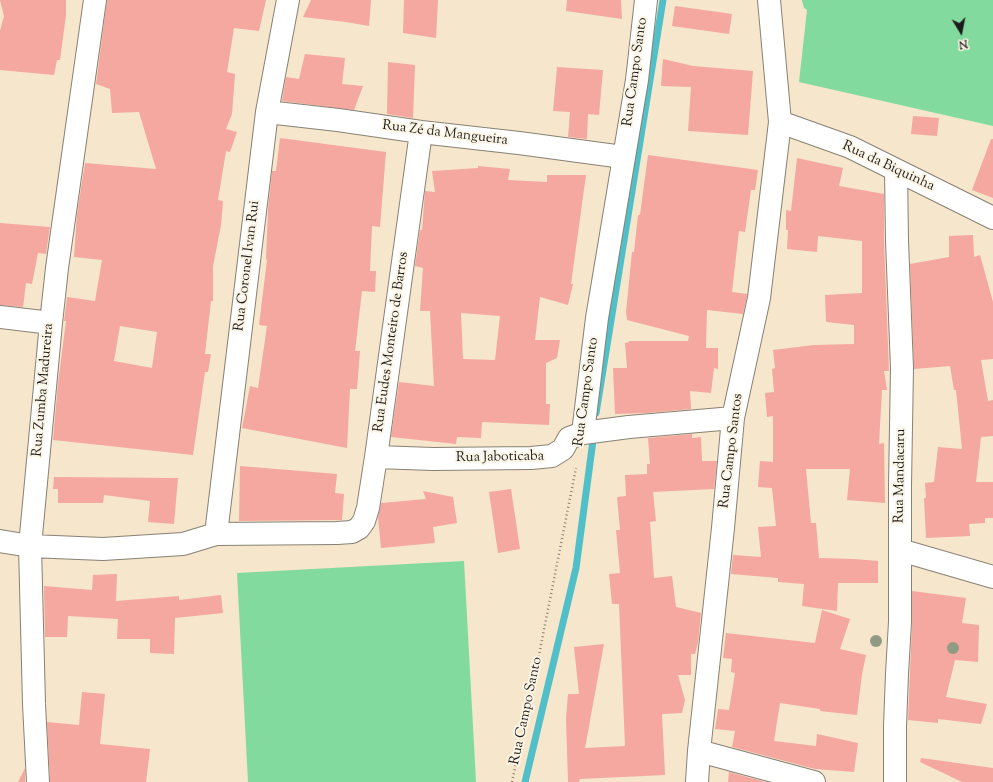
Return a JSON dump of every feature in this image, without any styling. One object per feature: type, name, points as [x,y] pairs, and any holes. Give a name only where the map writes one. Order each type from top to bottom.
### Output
[{"type":"street","name":"Rua Zumba Madureira","points":[[38,782],[30,546],[57,268],[95,0]]},
{"type":"street","name":"Rua Coronel Ivan Rui","points":[[216,534],[267,112],[288,0]]},
{"type":"street","name":"Rua Campo Santo","points":[[583,433],[598,318],[623,157],[637,80],[646,0]]},
{"type":"street","points":[[769,0],[780,122]]},
{"type":"street","name":"Rua Zé da Mangueira","points":[[267,112],[623,157]]},
{"type":"street","name":"Rua da Biquinha","points":[[780,122],[850,147],[993,218]]},
{"type":"street","name":"Rua Campo Santos","points":[[697,782],[733,418],[759,298],[780,122]]},
{"type":"street","name":"Rua Eudes Monteiro de Barros","points":[[0,541],[30,546],[103,549],[183,544],[216,534],[338,533],[352,532],[359,528],[364,521],[368,508],[376,457],[421,132]]},
{"type":"street","name":"Rua Mandacaru","points":[[895,782],[896,711],[900,622],[902,368],[896,170]]},
{"type":"street","points":[[0,318],[51,323]]},
{"type":"street","name":"Rua Jaboticaba","points":[[376,457],[441,459],[532,458],[552,456],[564,449],[569,438],[583,433],[607,429],[733,418]]},
{"type":"street","points":[[900,550],[993,577]]},
{"type":"street","points":[[699,751],[814,782]]},
{"type":"path","name":"Rua Campo Santo","points":[[512,782],[583,433]]},
{"type":"green space","points":[[802,0],[993,0],[993,126],[799,82],[807,10],[804,8]]},
{"type":"green space","points":[[464,561],[476,782],[248,782],[237,573]]},
{"type":"building","points":[[0,0],[66,0],[66,15],[60,60],[57,60],[54,75],[0,70],[0,31],[4,16]]},
{"type":"building","points":[[107,0],[266,0],[259,31],[234,28],[227,72],[235,74],[232,114],[226,129],[237,132],[230,152],[226,151],[218,200],[223,201],[221,225],[213,266],[213,301],[211,301],[205,354],[211,354],[208,372],[205,372],[193,455],[53,440],[58,383],[66,321],[64,321],[67,297],[95,301],[102,260],[74,257],[77,214],[85,163],[156,169],[139,112],[112,113],[110,89],[96,84]],"holes":[[[120,326],[157,332],[152,368],[114,361]]]},
{"type":"building","points":[[311,0],[371,0],[369,26],[303,17]]},
{"type":"building","points":[[404,0],[438,0],[436,38],[403,33]]},
{"type":"building","points":[[567,0],[621,0],[622,19],[566,11]]},
{"type":"building","points":[[675,6],[732,14],[729,34],[672,26]]},
{"type":"building","points":[[305,54],[345,58],[342,84],[363,86],[354,110],[282,101],[286,77],[299,79]]},
{"type":"building","points":[[663,59],[693,66],[753,71],[748,135],[688,131],[691,87],[661,86]]},
{"type":"building","points":[[388,62],[415,65],[413,118],[387,114]]},
{"type":"building","points":[[557,67],[603,70],[599,115],[588,114],[587,139],[568,137],[570,112],[553,111]]},
{"type":"building","points":[[913,116],[939,118],[937,136],[911,134]]},
{"type":"building","points":[[280,138],[386,152],[380,227],[372,226],[370,271],[376,271],[375,292],[362,291],[355,351],[360,351],[357,389],[350,389],[347,448],[242,428],[250,386],[258,388],[267,326],[259,325],[267,260],[268,209],[272,171],[276,171]]},
{"type":"building","points":[[991,139],[993,139],[993,198],[972,190]]},
{"type":"building","points":[[648,155],[758,170],[755,190],[751,190],[745,232],[739,231],[732,292],[747,294],[747,296],[743,314],[707,310],[706,348],[718,348],[718,369],[714,368],[711,393],[690,391],[691,409],[615,414],[613,368],[627,368],[625,343],[629,341],[688,341],[689,336],[627,320],[626,312],[632,252],[634,252],[638,215],[640,215]]},
{"type":"building","points":[[797,158],[843,168],[839,186],[884,194],[884,241],[889,371],[884,371],[887,390],[882,390],[879,444],[884,443],[885,503],[847,500],[850,469],[806,469],[811,523],[816,523],[819,558],[878,561],[878,583],[838,583],[837,611],[802,606],[804,584],[778,582],[778,578],[731,574],[733,555],[761,557],[758,527],[776,526],[772,488],[758,487],[760,461],[773,462],[773,416],[767,417],[765,393],[774,392],[772,369],[775,368],[773,350],[814,345],[854,344],[854,325],[826,322],[825,295],[862,293],[862,241],[818,236],[817,252],[787,249],[788,230],[786,230],[786,210],[791,211]]},
{"type":"building","points":[[478,166],[510,169],[508,180],[547,182],[547,175],[586,175],[571,284],[573,284],[568,305],[540,297],[535,340],[560,340],[557,358],[546,363],[546,404],[550,404],[549,425],[482,422],[481,438],[457,437],[456,444],[391,437],[399,382],[434,386],[430,311],[420,311],[423,268],[415,266],[420,230],[422,230],[425,191],[435,192],[432,171],[478,168]],"holes":[[[461,313],[500,316],[495,360],[463,359]]]},
{"type":"building","points":[[0,223],[50,227],[46,254],[38,253],[32,284],[26,283],[23,307],[0,305]]},
{"type":"building","points":[[973,235],[974,257],[980,255],[993,302],[993,359],[981,360],[988,401],[993,400],[993,436],[981,437],[976,482],[993,482],[993,518],[985,518],[985,523],[969,524],[970,536],[926,538],[924,498],[926,498],[925,483],[934,482],[938,447],[962,449],[956,390],[954,390],[950,366],[914,369],[910,264],[949,257],[949,236]]},
{"type":"building","points":[[692,434],[692,438],[701,437],[702,461],[717,461],[714,489],[653,492],[656,521],[650,522],[654,578],[672,576],[676,607],[701,613],[698,642],[695,654],[691,654],[691,675],[678,675],[685,700],[682,713],[662,714],[665,775],[580,779],[579,782],[568,782],[566,718],[568,694],[579,694],[574,647],[604,644],[585,748],[625,746],[619,604],[612,604],[609,574],[620,573],[616,530],[620,530],[617,497],[626,496],[625,475],[647,474],[647,464],[650,464],[648,438]]},
{"type":"building","points":[[240,466],[337,474],[335,493],[344,494],[342,520],[239,521]]},
{"type":"building","points":[[54,477],[178,478],[174,524],[148,522],[150,501],[104,495],[103,503],[58,503],[58,489],[53,489]]},
{"type":"building","points":[[511,489],[520,549],[498,553],[489,492]]},
{"type":"building","points":[[423,491],[453,497],[457,523],[433,527],[435,543],[381,548],[378,518],[381,503],[426,499]]},
{"type":"building","points":[[117,574],[116,601],[179,596],[179,600],[221,595],[223,613],[175,618],[174,654],[150,653],[150,639],[117,639],[118,619],[68,616],[67,637],[45,637],[44,586],[92,590],[93,575]]},
{"type":"building","points":[[912,591],[966,598],[962,623],[979,625],[978,662],[955,660],[946,697],[987,704],[981,724],[938,719],[938,723],[908,720]]},
{"type":"building","points":[[822,610],[850,619],[840,649],[866,655],[857,715],[820,711],[820,709],[780,703],[774,741],[816,746],[817,734],[858,743],[854,772],[815,769],[732,747],[735,731],[715,729],[718,709],[729,710],[735,673],[731,672],[732,659],[723,658],[726,633],[815,643]]},
{"type":"building","points":[[82,692],[105,694],[100,744],[150,749],[146,782],[50,782],[47,722],[79,725]]},
{"type":"building","points":[[921,758],[993,768],[993,782],[962,782],[920,762]]},
{"type":"building","points":[[25,768],[25,782],[18,782]]},
{"type":"building","points":[[729,772],[766,782],[728,782]]},
{"type":"waterway","points":[[596,413],[663,0]]},
{"type":"waterway","points":[[525,782],[576,568],[594,433]]}]
